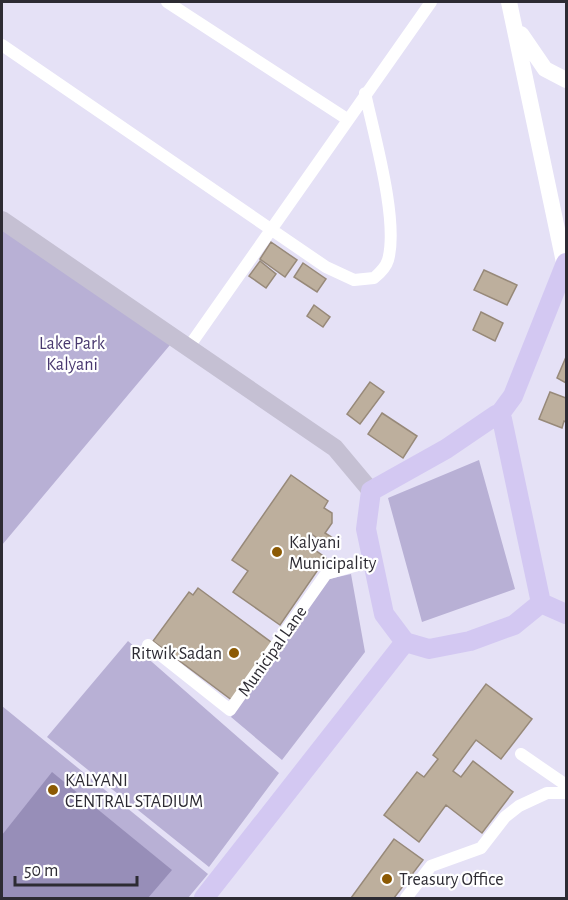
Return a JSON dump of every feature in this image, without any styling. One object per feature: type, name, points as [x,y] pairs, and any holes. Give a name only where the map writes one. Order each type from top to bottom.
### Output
[{"type":"main road","points":[[2,220],[334,448],[371,491],[366,529],[372,561],[384,614],[405,642],[429,649],[470,640],[514,625],[541,603]]},
{"type":"main road","points":[[371,491],[446,449],[490,417],[499,415],[513,396],[566,265]]},
{"type":"main road","points":[[499,415],[541,592],[541,603]]},
{"type":"main road","points":[[541,603],[567,614]]},
{"type":"main road","points":[[204,898],[405,642]]},
{"type":"street","points":[[167,2],[347,119]]},
{"type":"street","points":[[188,348],[431,2]]},
{"type":"street","points":[[509,2],[566,265]]},
{"type":"street","points":[[513,20],[529,50],[545,69],[567,80]]},
{"type":"street","points":[[2,45],[269,230],[326,267],[354,280],[374,278],[388,262],[390,246],[388,206],[365,93]]},
{"type":"street","name":"Municipal Lane","points":[[148,645],[230,710],[326,574],[372,561]]},
{"type":"street","points":[[521,754],[567,785]]},
{"type":"street","points":[[406,898],[431,866],[481,848],[505,817],[519,806],[547,794],[567,793]]},
{"type":"green space","name":"Lake Park Kalyani","points":[[2,220],[175,339],[2,545]]},
{"type":"green space","points":[[479,460],[515,589],[422,622],[388,498]]},
{"type":"green space","points":[[351,574],[365,652],[282,760],[231,717],[329,579]]},
{"type":"green space","points":[[128,641],[279,773],[209,867],[47,737]]},
{"type":"green space","name":"KALYANI CENTRAL STADIUM","points":[[2,706],[208,874],[188,898],[2,898]]},
{"type":"shaded area","name":"KALYANI CENTRAL STADIUM","points":[[52,772],[172,870],[148,898],[2,898],[2,835]]},
{"type":"building","points":[[271,242],[297,260],[285,277],[260,259]]},
{"type":"building","points":[[260,261],[276,274],[266,288],[249,276]]},
{"type":"building","points":[[303,263],[326,279],[317,292],[294,277]]},
{"type":"building","points":[[484,270],[517,285],[507,305],[474,290]]},
{"type":"building","points":[[314,305],[330,317],[323,327],[307,316]]},
{"type":"building","points":[[481,312],[503,323],[495,341],[473,330]]},
{"type":"building","points":[[566,357],[566,383],[557,378]]},
{"type":"building","points":[[370,382],[384,392],[360,424],[347,414]]},
{"type":"building","points":[[550,392],[566,398],[566,422],[564,421],[562,428],[539,419]]},
{"type":"building","points":[[382,413],[417,436],[403,458],[368,434]]},
{"type":"building","name":"Kalyani Municipality","points":[[291,475],[328,501],[324,508],[332,513],[332,523],[325,533],[333,538],[328,546],[310,533],[304,542],[326,558],[280,625],[233,592],[248,571],[232,560]]},
{"type":"building","points":[[198,588],[275,645],[233,701],[153,641],[189,592],[193,595]]},
{"type":"building","points":[[486,684],[532,719],[501,759],[476,740],[453,771],[461,777],[473,761],[513,792],[482,833],[446,805],[419,842],[384,815],[417,772],[424,777],[438,759],[433,755]]},
{"type":"building","name":"Treasury Office","points":[[394,839],[423,860],[394,898],[351,898]]},
{"type":"place","name":"Kalyani Municipality","points":[[277,552]]},
{"type":"place","name":"Ritwik Sadan","points":[[234,653]]},
{"type":"place","name":"KALYANI CENTRAL STADIUM","points":[[53,790]]},
{"type":"place","name":"Treasury Office","points":[[387,879]]}]
